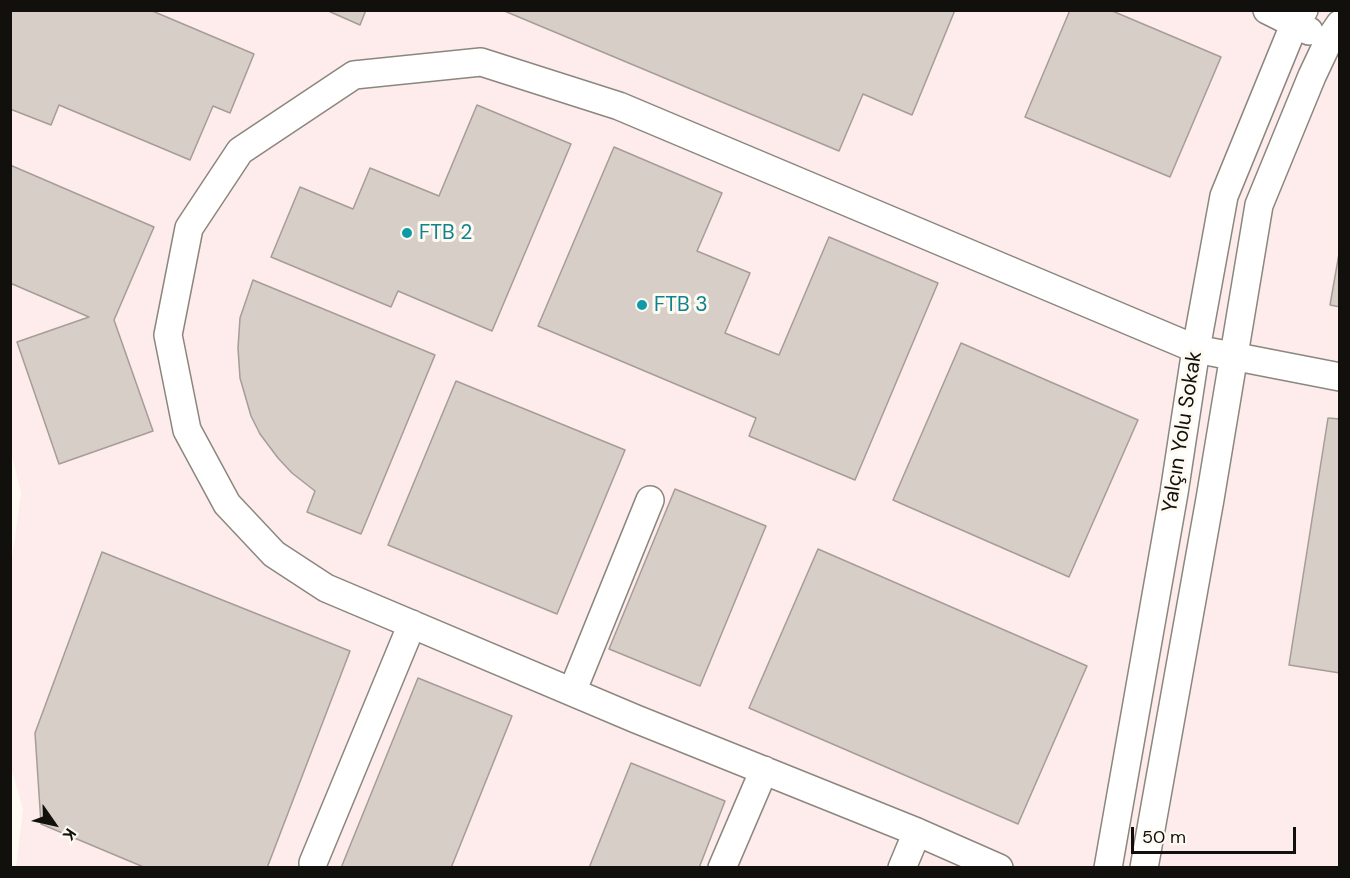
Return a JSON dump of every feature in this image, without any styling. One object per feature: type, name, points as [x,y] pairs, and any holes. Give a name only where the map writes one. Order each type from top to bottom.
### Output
[{"type":"street","points":[[1267,10],[1299,18],[1336,36]]},
{"type":"street","name":"Yalçın Yolu Sokak","points":[[1108,867],[1224,196],[1299,18]]},
{"type":"street","name":"Yalçın Yolu Sokak","points":[[1144,867],[1259,206],[1312,76],[1336,36]]},
{"type":"street","points":[[999,867],[572,692],[326,588],[274,554],[227,504],[187,430],[168,334],[189,228],[240,151],[354,75],[481,62],[619,106],[1196,349],[1340,377]]},
{"type":"street","points":[[572,692],[650,500]]},
{"type":"street","points":[[313,863],[412,624]]},
{"type":"street","points":[[722,867],[764,770]]},
{"type":"street","points":[[902,867],[917,832]]},
{"type":"shaded area","points":[[10,11],[1339,11],[1339,867],[16,867],[23,809],[11,767],[10,573],[21,493],[10,447]]},
{"type":"building","points":[[10,10],[150,10],[254,54],[230,113],[213,106],[190,160],[59,105],[51,125],[10,109]]},
{"type":"building","points":[[326,10],[366,10],[360,25]]},
{"type":"building","points":[[502,10],[955,10],[912,115],[863,94],[839,151]]},
{"type":"building","points":[[1070,10],[1110,10],[1221,57],[1170,177],[1025,117]]},
{"type":"building","name":"FTB 2","points":[[477,105],[571,144],[492,331],[398,291],[391,307],[271,257],[300,187],[353,209],[370,168],[439,196]]},
{"type":"building","name":"FTB 3","points":[[614,147],[722,193],[697,251],[750,273],[725,333],[779,355],[829,237],[938,283],[855,480],[749,436],[756,418],[538,326]]},
{"type":"building","points":[[10,165],[154,227],[114,320],[153,431],[59,464],[17,342],[89,317],[10,283]]},
{"type":"building","points":[[1340,248],[1340,307],[1330,305]]},
{"type":"building","points":[[253,280],[435,355],[361,534],[307,512],[315,491],[292,473],[278,458],[260,434],[251,416],[240,378],[238,348],[240,318]]},
{"type":"building","points":[[961,343],[1138,420],[1069,577],[893,500]]},
{"type":"building","points":[[456,381],[625,450],[557,614],[388,545]]},
{"type":"building","points":[[1328,418],[1340,419],[1340,673],[1289,665]]},
{"type":"building","points":[[675,489],[766,526],[700,686],[609,649]]},
{"type":"building","points":[[818,549],[1087,666],[1018,824],[749,708]]},
{"type":"building","points":[[102,552],[350,651],[267,868],[146,868],[41,824],[35,733]]},
{"type":"building","points":[[418,678],[512,716],[451,868],[341,868]]},
{"type":"building","points":[[631,763],[725,801],[699,868],[589,868]]},
{"type":"place","name":"FTB 2","points":[[407,233]]},
{"type":"place","name":"FTB 3","points":[[642,305]]}]
